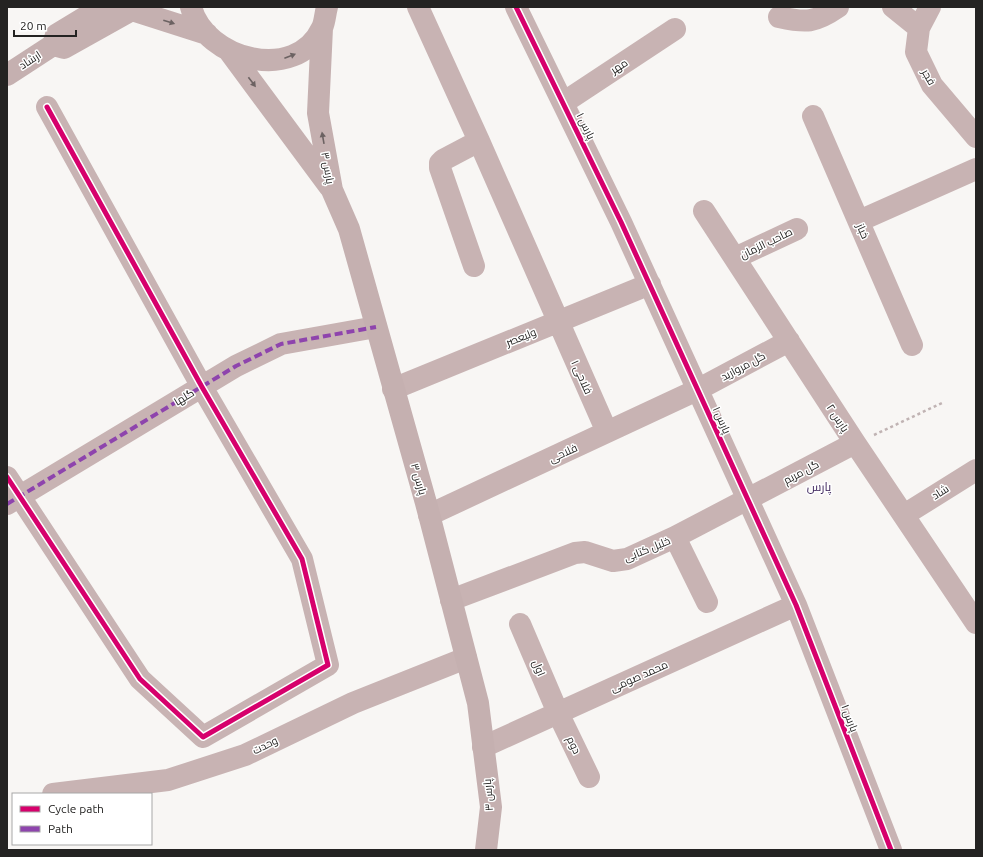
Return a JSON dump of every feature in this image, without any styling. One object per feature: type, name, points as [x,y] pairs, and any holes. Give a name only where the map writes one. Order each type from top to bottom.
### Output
[{"type":"main road","points":[[102,7],[56,35],[53,45],[64,48],[132,10],[207,34]]},
{"type":"main road","points":[[191,7],[194,17],[207,34],[221,47],[239,56],[261,60],[278,60],[295,55],[310,45],[322,28],[327,7]]},
{"type":"main road","name":"پارس ۳","points":[[322,28],[318,113],[332,190],[349,229],[429,515],[478,703],[491,807],[486,850]]},
{"type":"main road","name":"ارشاد","points":[[7,75],[53,45]]},
{"type":"main road","points":[[228,51],[332,190]]},
{"type":"street","name":"فلاحی ۱","points":[[418,7],[479,141],[607,432]]},
{"type":"street","points":[[779,17],[805,22],[824,16],[838,7]]},
{"type":"street","points":[[893,7],[919,28]]},
{"type":"street","name":"فجر","points":[[930,7],[919,28],[916,52],[932,85],[976,137]]},
{"type":"street","name":"پارس ۱","points":[[524,11],[563,103],[650,284],[796,605],[891,850]]},
{"type":"street","name":"مهر","points":[[563,103],[675,29]]},
{"type":"street","points":[[7,477],[13,501],[140,679],[204,737],[328,665],[302,559],[202,387],[47,107]]},
{"type":"street","name":"خباز","points":[[813,116],[912,345]]},
{"type":"street","points":[[474,266],[440,168],[440,163],[479,141]]},
{"type":"street","points":[[858,221],[976,169]]},
{"type":"street","name":"پارس ۲","points":[[704,211],[855,444],[976,623]]},
{"type":"street","name":"صاحب الزمان","points":[[735,258],[797,228]]},
{"type":"street","name":"ولیعصر","points":[[393,389],[650,284]]},
{"type":"street","name":"گلها","points":[[13,501],[236,366],[281,344],[376,327]]},
{"type":"street","name":"گل مروارید","points":[[697,390],[789,341]]},
{"type":"street","name":"فلاحی","points":[[429,515],[697,390]]},
{"type":"street","name":"گل مریم","points":[[747,500],[855,444]]},
{"type":"street","name":"شاد","points":[[904,515],[976,470]]},
{"type":"street","name":"خلیل کتابی","points":[[451,600],[575,553],[585,552],[613,561],[619,560],[675,537],[747,500]]},
{"type":"street","points":[[675,537],[707,602]]},
{"type":"street","name":"محمد صومی","points":[[483,747],[796,605]]},
{"type":"street","name":"اول","points":[[520,624],[558,713]]},
{"type":"street","name":"وحدت","points":[[61,793],[168,780],[245,755],[353,703],[466,658]]},
{"type":"street","name":"دوم","points":[[558,713],[589,777]]},
{"type":"path","points":[[855,444],[944,402]]},
{"type":"marked path","points":[[7,504],[236,366],[281,344],[376,327]]},
{"type":"cycle path","points":[[516,7],[621,222],[796,605],[891,850]]},
{"type":"cycle path","points":[[7,477],[140,679],[203,737],[328,665],[302,559],[202,387],[47,107]]},
{"type":"district","name":"پارس","points":[[819,487]]}]
